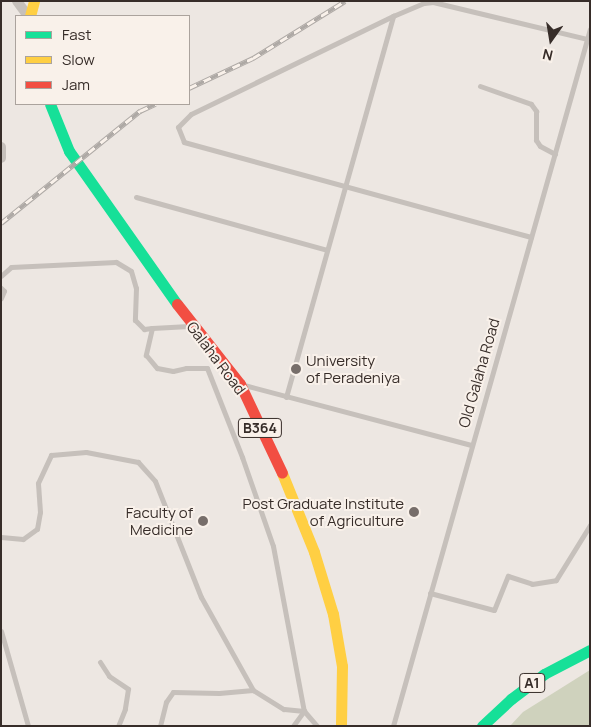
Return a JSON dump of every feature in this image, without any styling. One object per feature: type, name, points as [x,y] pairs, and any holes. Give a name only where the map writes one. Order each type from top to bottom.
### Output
[{"type":"main road","points":[[29,15],[34,1]]},
{"type":"main road","name":"Galaha Road","points":[[50,105],[69,151],[192,326],[240,384],[278,463],[314,552],[333,614],[342,666],[341,726]]},
{"type":"main road","name":"A1","points":[[482,726],[511,699],[544,674],[590,650]]},
{"type":"main road","name":"A1","points":[[495,726],[530,695],[590,661]]},
{"type":"street","points":[[17,1],[28,15]]},
{"type":"street","points":[[1,147],[1,158]]},
{"type":"lane","points":[[531,237],[184,142],[178,128],[192,114],[393,16],[424,3],[433,2],[587,39]]},
{"type":"lane","points":[[286,397],[393,16]]},
{"type":"lane","name":"Old Galaha Road","points":[[393,726],[590,28]]},
{"type":"lane","points":[[480,86],[532,104],[536,111],[536,140],[540,146],[555,154]]},
{"type":"lane","points":[[136,197],[327,250]]},
{"type":"lane","points":[[1,276],[11,267],[116,262],[131,271],[136,288],[135,320],[144,329],[192,326]]},
{"type":"lane","points":[[1,288],[4,291],[1,298]]},
{"type":"lane","points":[[152,328],[146,355],[157,368],[173,371],[186,368],[207,368],[242,457],[273,546],[304,711],[317,726]]},
{"type":"lane","points":[[240,384],[471,445]]},
{"type":"lane","points":[[1,537],[23,539],[37,529],[40,512],[38,483],[51,455],[86,452],[138,462],[155,481],[201,597],[253,690],[284,710],[304,711]]},
{"type":"lane","points":[[430,593],[494,610],[508,576],[532,584],[556,580],[590,524]]},
{"type":"lane","points":[[1,631],[28,726]]},
{"type":"lane","points":[[100,662],[109,676],[128,689],[125,709],[118,726]]},
{"type":"lane","points":[[160,726],[166,702],[173,692],[180,690],[219,693],[253,690]]},
{"type":"lane","points":[[293,726],[304,711]]},
{"type":"green space","points":[[590,670],[590,726],[510,726],[523,712]]},
{"type":"railway","points":[[190,88],[253,58],[345,1]]},
{"type":"railway","points":[[1,223],[140,111],[153,105]]},
{"type":"traffic: fast","points":[[50,105],[69,151],[177,304]]},
{"type":"traffic: fast","points":[[482,726],[511,699],[544,674],[590,650]]},
{"type":"traffic: slow","points":[[30,15],[34,1]]},
{"type":"traffic: slow","points":[[282,473],[314,552],[333,614],[342,666],[341,726]]},
{"type":"traffic: jam","points":[[177,304],[240,384],[282,473]]},
{"type":"place","name":"University of Peradeniya","points":[[296,369]]},
{"type":"place","name":"Post Graduate Institute of Agriculture","points":[[414,512]]},
{"type":"place","name":"Faculty of Medicine","points":[[203,521]]}]
